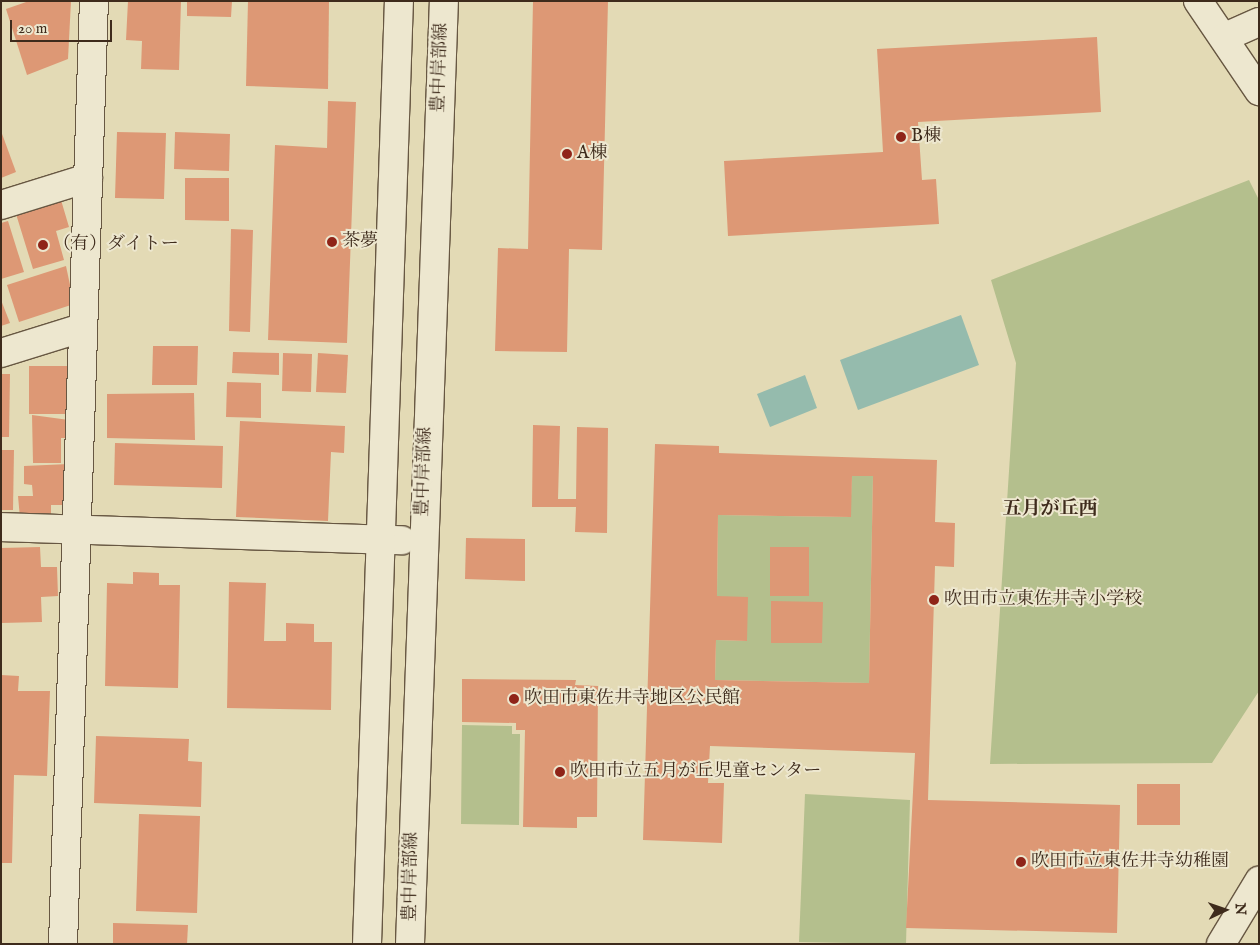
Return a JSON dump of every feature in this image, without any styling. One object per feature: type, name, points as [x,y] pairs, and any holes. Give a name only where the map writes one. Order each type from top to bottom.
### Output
[{"type":"street","points":[[63,944],[94,1]]},
{"type":"street","points":[[367,944],[384,540],[399,1]]},
{"type":"street","name":"豊中岸部線","points":[[410,944],[423,540],[444,1]]},
{"type":"street","points":[[1198,1],[1225,37],[1259,92]]},
{"type":"street","points":[[1225,37],[1259,22]]},
{"type":"street","points":[[1,205],[88,178]]},
{"type":"street","points":[[1,353],[82,328]]},
{"type":"street","points":[[1,527],[423,540]]},
{"type":"street","points":[[1221,944],[1259,881]]},
{"type":"green space","points":[[1249,180],[1259,200],[1259,691],[1212,763],[990,764],[1016,363],[991,280]]},
{"type":"green space","points":[[852,476],[873,476],[869,683],[715,680],[716,640],[747,641],[717,596],[718,515],[850,517]]},
{"type":"green space","points":[[462,725],[512,726],[512,734],[520,734],[519,825],[461,824]]},
{"type":"green space","points":[[805,794],[910,800],[906,944],[799,942]]},
{"type":"shaded area","points":[[961,315],[979,365],[858,410],[840,360]]},
{"type":"shaded area","points":[[805,375],[817,408],[770,427],[757,394]]},
{"type":"building","points":[[29,1],[71,1],[68,59],[27,75],[6,9]]},
{"type":"building","points":[[128,1],[181,1],[179,70],[141,69],[142,41],[126,40]]},
{"type":"building","points":[[187,1],[232,1],[231,17],[187,16]]},
{"type":"building","points":[[248,1],[329,1],[328,89],[246,86]]},
{"type":"building","name":"A棟","points":[[533,1],[608,1],[602,250],[569,249],[567,352],[495,351],[498,248],[528,249]]},
{"type":"building","name":"B棟","points":[[1097,37],[1101,112],[918,122],[922,180],[936,179],[939,224],[728,236],[724,161],[883,152],[877,49]]},
{"type":"building","points":[[328,101],[356,102],[347,343],[268,340],[275,145],[327,148]]},
{"type":"building","points":[[1,131],[16,172],[1,178]]},
{"type":"building","points":[[117,132],[166,133],[164,199],[115,198]]},
{"type":"building","points":[[175,132],[230,134],[229,171],[174,169]]},
{"type":"building","points":[[185,178],[229,178],[229,221],[185,220]]},
{"type":"building","name":"（有）ダイトー","points":[[61,200],[69,227],[56,231],[64,260],[33,269],[16,214]]},
{"type":"building","points":[[8,221],[24,272],[1,279],[1,223]]},
{"type":"building","points":[[231,229],[253,230],[250,332],[229,331]]},
{"type":"building","points":[[66,266],[74,304],[19,322],[7,285]]},
{"type":"building","points":[[1,300],[10,323],[1,326]]},
{"type":"building","points":[[153,346],[198,346],[197,385],[152,385]]},
{"type":"building","points":[[233,352],[279,353],[279,375],[232,373]]},
{"type":"building","points":[[283,353],[312,354],[311,392],[282,391]]},
{"type":"building","points":[[318,353],[348,355],[346,393],[316,392]]},
{"type":"building","points":[[29,366],[73,366],[73,414],[29,414]]},
{"type":"building","points":[[1,374],[10,374],[9,437],[1,437]]},
{"type":"building","points":[[227,382],[261,383],[261,418],[226,417]]},
{"type":"building","points":[[194,393],[195,440],[107,438],[107,394]]},
{"type":"building","points":[[32,415],[69,420],[70,438],[61,438],[61,463],[33,463]]},
{"type":"building","points":[[240,421],[345,426],[344,453],[331,452],[328,521],[236,517]]},
{"type":"building","points":[[533,425],[560,426],[558,499],[576,499],[577,427],[608,428],[607,533],[575,532],[576,507],[532,507]]},
{"type":"building","points":[[115,443],[223,446],[222,488],[114,485]]},
{"type":"building","points":[[655,444],[719,446],[719,453],[937,460],[935,522],[955,523],[954,567],[935,566],[928,800],[1120,805],[1117,933],[906,928],[915,753],[710,746],[708,783],[724,783],[722,843],[643,840]],"holes":[[[852,476],[873,476],[869,683],[715,680],[716,640],[747,641],[748,597],[717,596],[718,515],[851,517]]]},
{"type":"building","points":[[1,450],[14,450],[13,510],[1,510]]},
{"type":"building","points":[[69,464],[67,505],[51,505],[51,517],[20,518],[18,496],[33,496],[32,485],[24,484],[24,466]]},
{"type":"building","points":[[466,538],[525,539],[525,581],[465,579]]},
{"type":"building","points":[[40,547],[41,567],[57,567],[58,596],[41,597],[42,622],[1,623],[1,548]]},
{"type":"building","points":[[770,547],[809,547],[809,596],[770,596]]},
{"type":"building","points":[[133,572],[159,573],[159,585],[180,585],[178,688],[105,686],[107,583],[133,584]]},
{"type":"building","points":[[229,582],[266,583],[264,641],[286,641],[286,623],[314,624],[314,642],[332,642],[331,710],[227,708]]},
{"type":"building","points":[[771,601],[823,602],[822,643],[771,643]]},
{"type":"building","points":[[1,675],[19,676],[18,691],[50,691],[47,776],[14,775],[12,863],[1,863]]},
{"type":"building","points":[[462,679],[576,680],[575,685],[598,686],[597,817],[577,817],[577,828],[523,827],[525,730],[516,730],[516,723],[462,722]]},
{"type":"building","points":[[96,736],[189,739],[188,761],[202,762],[201,807],[94,803]]},
{"type":"building","points":[[1137,784],[1180,784],[1180,825],[1137,825]]},
{"type":"building","points":[[139,814],[200,816],[197,913],[136,911]]},
{"type":"building","points":[[113,923],[188,925],[187,944],[113,944]]},
{"type":"place","name":"B棟","points":[[901,137]]},
{"type":"place","name":"A棟","points":[[567,154]]},
{"type":"place","name":"茶夢","points":[[332,242]]},
{"type":"place","name":"（有）ダイトー","points":[[43,245]]},
{"type":"place","name":"吹田市立東佐井寺小学校","points":[[934,600]]},
{"type":"place","name":"吹田市東佐井寺地区公民館","points":[[514,699]]},
{"type":"place","name":"吹田市立五月が丘児童センター","points":[[560,772]]},
{"type":"place","name":"吹田市立東佐井寺幼稚園","points":[[1021,862]]},
{"type":"district","name":"五月が丘西","points":[[1050,510]]}]
